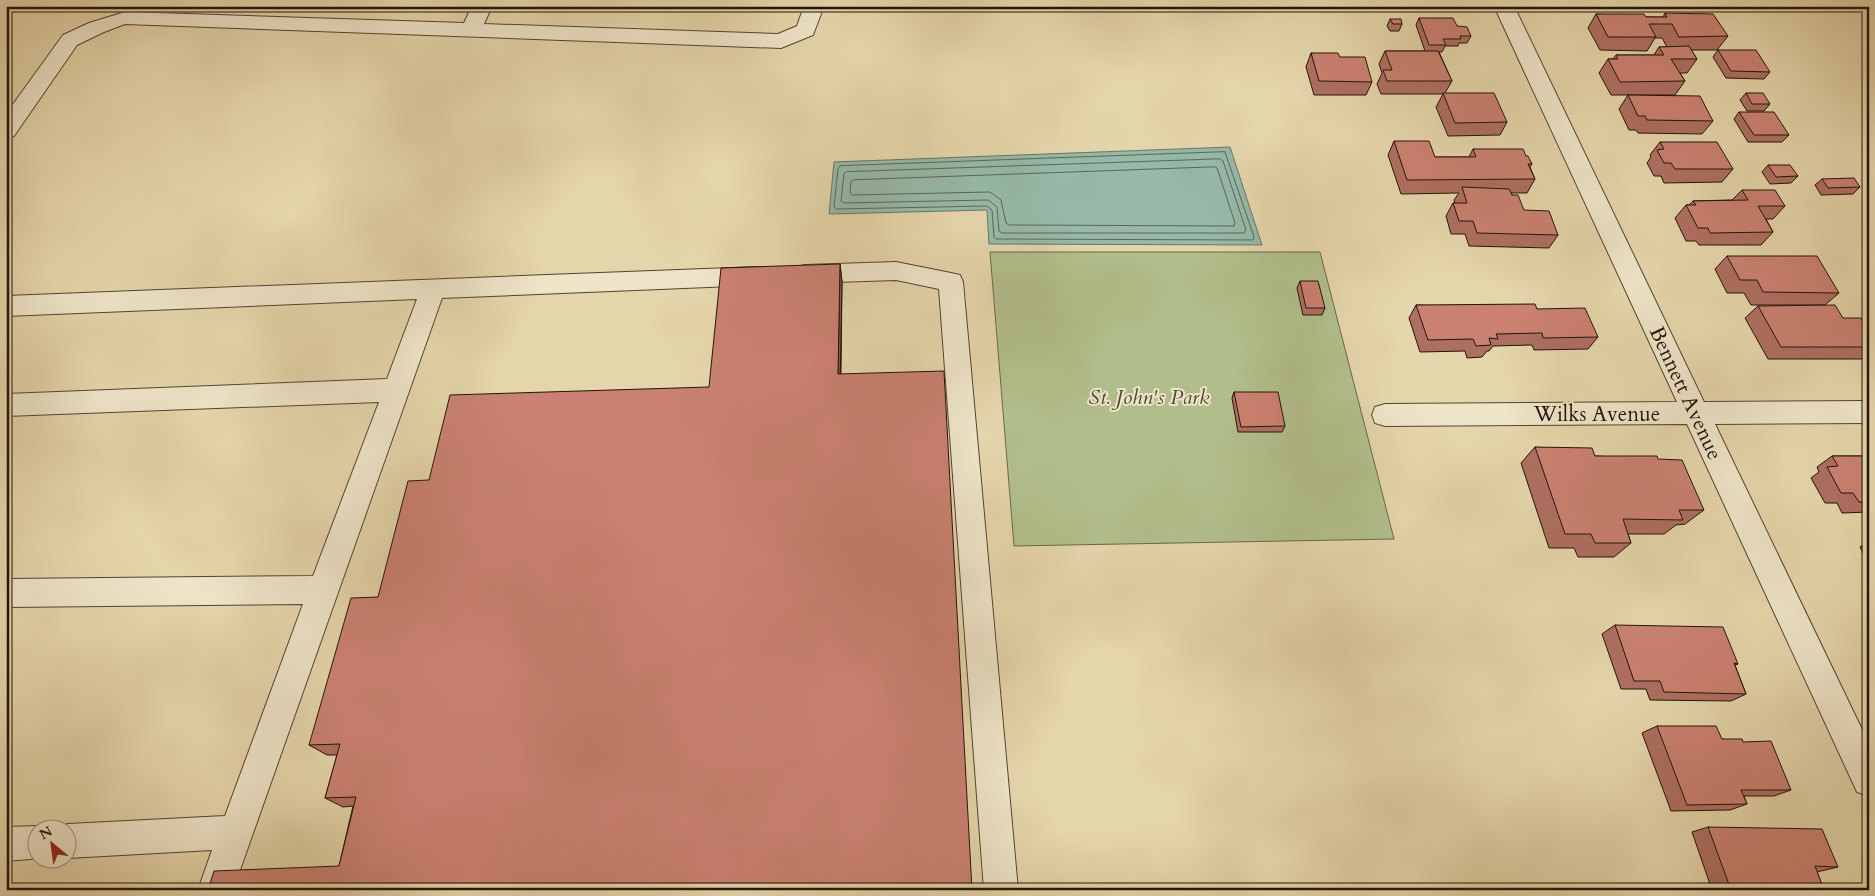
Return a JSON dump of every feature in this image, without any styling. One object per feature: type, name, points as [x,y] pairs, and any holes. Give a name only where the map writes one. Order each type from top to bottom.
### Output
[{"type":"street","points":[[471,30],[482,6]]},
{"type":"street","points":[[6,130],[70,40],[85,31],[104,14],[125,18],[299,15],[471,30],[781,41],[806,30],[814,6]]},
{"type":"street","name":"Bennett Avenue","points":[[1504,6],[1869,780]]},
{"type":"street","points":[[6,306],[896,271],[951,282],[1001,890]]},
{"type":"street","points":[[215,890],[433,289]]},
{"type":"street","points":[[6,405],[396,390]]},
{"type":"street","name":"Wilks Avenue","points":[[1385,414],[1869,412]]},
{"type":"street","points":[[6,594],[323,590]]},
{"type":"street","points":[[78,840],[236,832]]},
{"type":"street","points":[[6,844],[28,843]]},
{"type":"green space","name":"St. John's Park","points":[[990,252],[1320,252],[1394,539],[1014,546]]},
{"type":"water","points":[[1230,147],[1262,245],[989,244],[987,210],[829,214],[834,162]]},
{"type":"building","points":[[1665,13],[1713,14],[1728,36],[1679,37],[1672,24],[1649,24],[1656,37],[1608,37],[1596,14],[1644,14],[1646,17],[1667,17]]},
{"type":"building","points":[[1419,18],[1453,18],[1457,26],[1467,27],[1471,36],[1460,36],[1461,39],[1443,39],[1446,45],[1429,45]]},
{"type":"building","points":[[1390,19],[1401,19],[1402,24],[1393,24]]},
{"type":"building","points":[[1689,46],[1697,59],[1671,59],[1685,81],[1620,82],[1608,59],[1618,59],[1616,55],[1664,55],[1659,47]]},
{"type":"building","points":[[1718,50],[1756,50],[1770,72],[1731,71]]},
{"type":"building","points":[[1385,51],[1438,51],[1452,81],[1387,81],[1383,70],[1392,70]]},
{"type":"building","points":[[1311,53],[1338,53],[1340,57],[1365,57],[1372,82],[1319,81]]},
{"type":"building","points":[[1443,93],[1494,93],[1507,122],[1455,123]]},
{"type":"building","points":[[1746,93],[1763,93],[1770,104],[1752,104]]},
{"type":"building","points":[[1628,95],[1700,96],[1713,121],[1647,120],[1645,116],[1638,116]]},
{"type":"building","points":[[1739,112],[1774,112],[1789,135],[1754,135]]},
{"type":"building","points":[[1394,141],[1429,141],[1435,157],[1476,157],[1473,149],[1523,149],[1532,164],[1528,164],[1535,179],[1407,180]]},
{"type":"building","points":[[1660,142],[1717,142],[1733,169],[1675,169],[1671,163],[1664,163],[1657,150],[1664,149]]},
{"type":"building","points":[[1768,165],[1790,165],[1798,176],[1776,177]]},
{"type":"building","points":[[1854,178],[1860,187],[1828,188],[1822,179]]},
{"type":"building","points":[[1462,187],[1509,189],[1512,195],[1518,195],[1524,210],[1549,211],[1558,235],[1477,233],[1473,221],[1459,221],[1453,203],[1467,203]]},
{"type":"building","points":[[1742,190],[1775,190],[1785,206],[1758,206],[1773,232],[1710,233],[1708,228],[1698,228],[1686,205],[1696,205],[1693,201],[1748,200]]},
{"type":"building","points":[[1727,256],[1817,256],[1839,293],[1763,292],[1757,280],[1740,280]]},
{"type":"building","points":[[840,264],[838,374],[944,371],[972,890],[208,890],[214,871],[339,866],[356,797],[325,798],[340,744],[309,745],[351,598],[378,597],[408,481],[429,480],[450,395],[709,387],[721,268]]},
{"type":"building","points":[[1300,281],[1318,281],[1325,308],[1306,308]]},
{"type":"building","points":[[1535,304],[1537,309],[1585,308],[1598,337],[1543,338],[1542,333],[1496,334],[1498,339],[1489,338],[1491,345],[1476,346],[1473,339],[1428,340],[1416,305]]},
{"type":"building","points":[[1835,305],[1843,318],[1861,318],[1869,331],[1869,347],[1781,347],[1758,306]]},
{"type":"building","points":[[1234,392],[1278,392],[1285,426],[1241,427]]},
{"type":"building","points":[[1535,447],[1592,448],[1595,456],[1657,456],[1658,459],[1682,460],[1704,510],[1679,510],[1683,520],[1623,519],[1631,543],[1595,543],[1591,534],[1565,534]]},
{"type":"building","points":[[1832,456],[1869,456],[1869,502],[1859,502],[1853,493],[1841,493],[1827,467],[1838,466]]},
{"type":"building","points":[[1615,625],[1723,627],[1738,664],[1734,663],[1746,694],[1664,692],[1660,681],[1634,681]]},
{"type":"building","points":[[1657,726],[1716,726],[1722,739],[1742,739],[1743,742],[1771,741],[1791,790],[1741,790],[1747,804],[1687,805]]},
{"type":"building","points":[[1708,827],[1822,829],[1838,867],[1815,866],[1824,890],[1731,890]]}]
